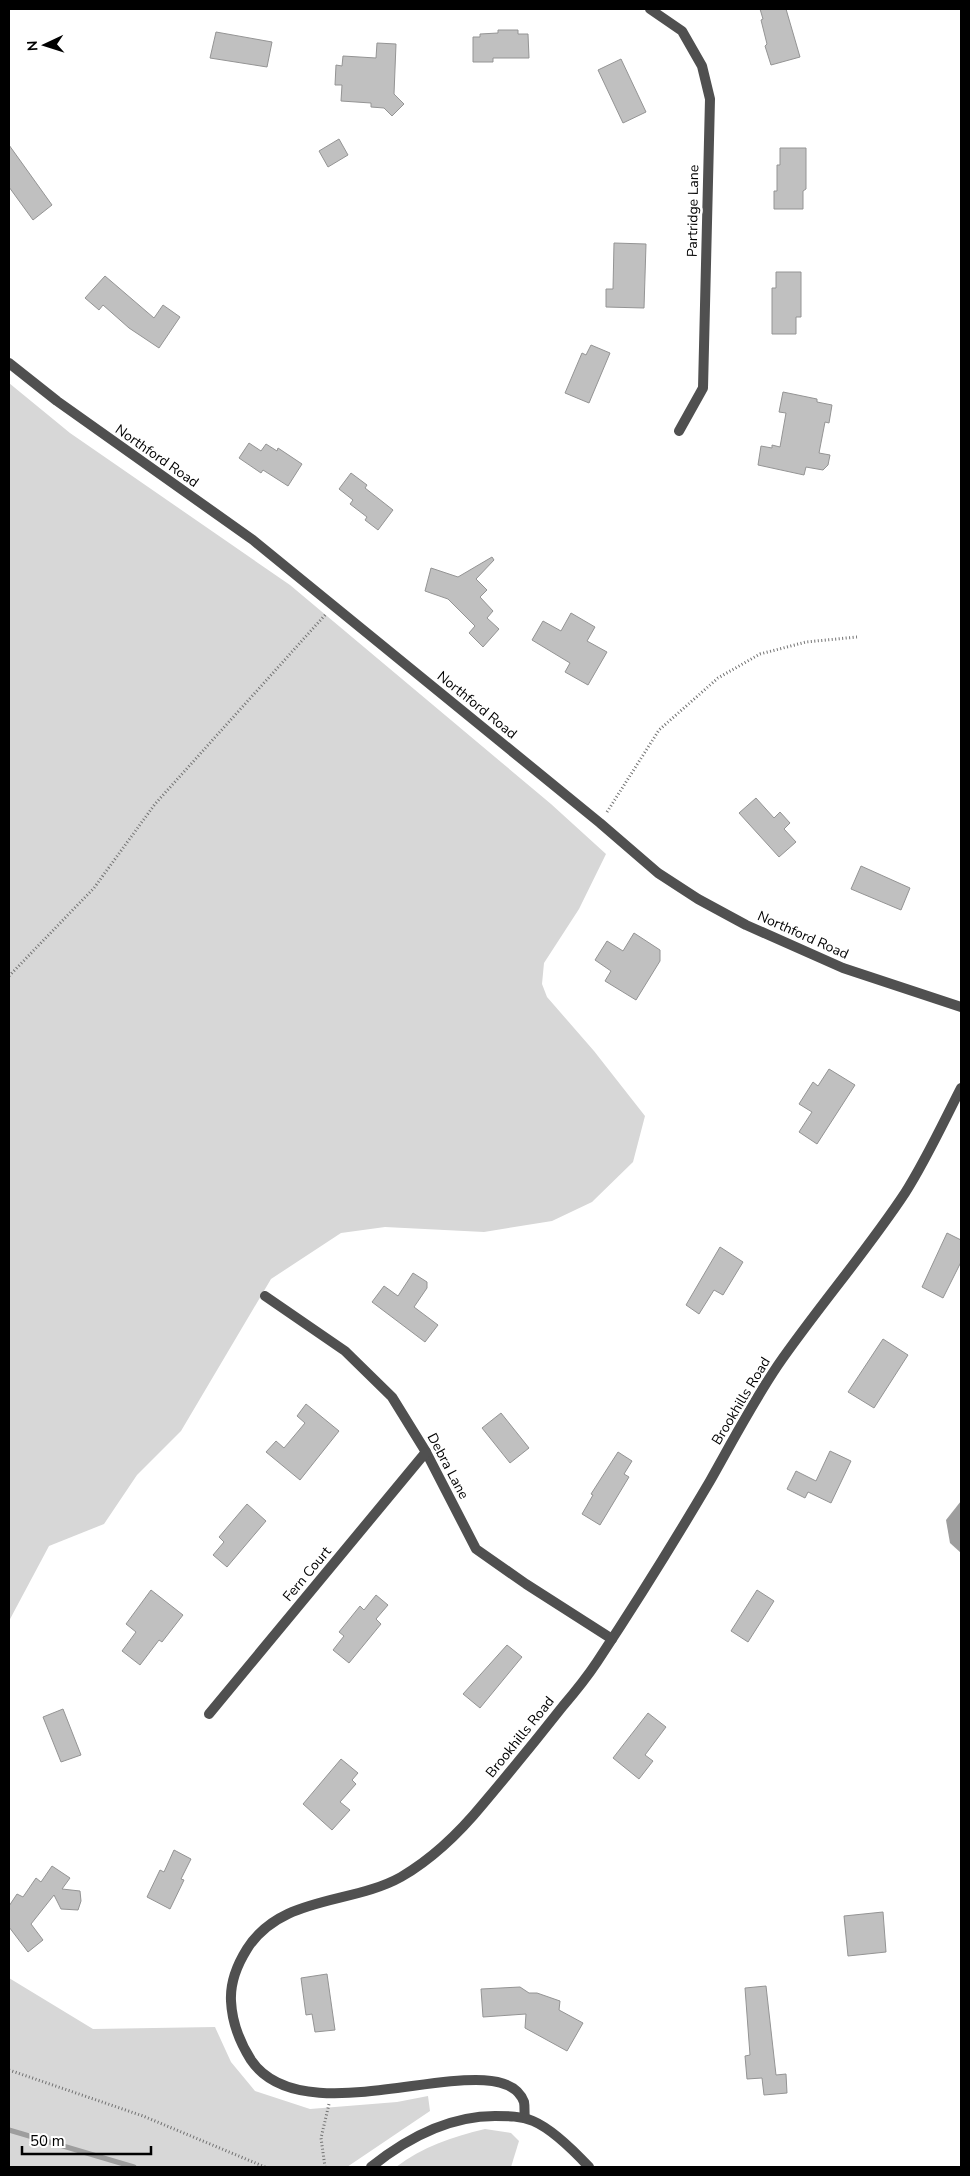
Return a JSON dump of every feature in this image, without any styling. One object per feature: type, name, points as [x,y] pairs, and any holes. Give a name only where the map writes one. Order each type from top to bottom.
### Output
[{"type":"street","name":"Partridge Lane","points":[[650,9],[682,31],[702,66],[710,99],[703,388],[679,431]]},
{"type":"street","name":"Northford Road","points":[[9,363],[57,401],[253,540],[600,823],[658,873],[698,899],[746,925],[843,968],[961,1007]]},
{"type":"street","name":"Brookhills Road","points":[[525,2118],[524,2101],[514,2091],[505,2085],[487,2080],[452,2080],[371,2092],[332,2094],[305,2092],[277,2083],[256,2066],[240,2042],[233,2021],[230,1996],[236,1967],[252,1940],[273,1921],[299,1908],[370,1890],[398,1878],[424,1862],[449,1840],[479,1809],[544,1731],[594,1667],[612,1639],[697,1503],[777,1367],[905,1192],[961,1088]]},
{"type":"street","name":"Debra Lane","points":[[265,1296],[345,1351],[392,1396],[426,1452],[476,1549],[526,1584],[612,1639]]},
{"type":"street","name":"Fern Court","points":[[209,1714],[426,1452]]},
{"type":"street","points":[[371,2167],[407,2141],[434,2128],[478,2116],[525,2118],[536,2122],[564,2143],[589,2167]]},
{"type":"path","points":[[9,976],[94,888],[155,804],[334,606]]},
{"type":"path","points":[[600,823],[659,730],[718,678],[760,654],[806,642],[857,636]]},
{"type":"path","points":[[9,2070],[143,2116],[265,2167]]},
{"type":"path","points":[[325,2167],[322,2138],[332,2094]]},
{"type":"shaded area","points":[[9,383],[70,433],[290,585],[551,804],[606,854],[579,909],[544,963],[542,984],[547,997],[594,1051],[645,1116],[633,1162],[592,1202],[552,1221],[484,1232],[385,1227],[341,1233],[271,1279],[181,1431],[137,1475],[104,1524],[49,1546],[9,1621]]},
{"type":"shaded area","points":[[961,1501],[961,1553],[950,1543],[946,1520]]},
{"type":"shaded area","points":[[9,1978],[93,2029],[215,2027],[231,2062],[255,2091],[310,2109],[397,2102],[428,2096],[430,2111],[347,2167],[9,2167]]},
{"type":"shaded area","points":[[485,2129],[511,2133],[519,2141],[511,2167],[396,2167],[416,2154],[438,2144]]},
{"type":"building","points":[[760,9],[786,9],[800,57],[771,65],[765,46],[767,44]]},
{"type":"building","points":[[498,30],[518,30],[518,34],[528,34],[529,58],[493,58],[493,62],[473,62],[473,37],[480,37],[480,34],[498,33]]},
{"type":"building","points":[[216,32],[272,42],[267,67],[210,58]]},
{"type":"building","points":[[377,43],[396,44],[394,94],[404,104],[392,116],[384,108],[371,107],[371,103],[341,101],[342,85],[335,85],[336,65],[342,66],[343,56],[376,58]]},
{"type":"building","points":[[621,59],[646,112],[623,123],[598,70]]},
{"type":"building","points":[[339,139],[348,155],[328,167],[319,151]]},
{"type":"building","points":[[9,145],[52,205],[33,220],[9,187]]},
{"type":"building","points":[[780,148],[806,148],[806,189],[803,191],[803,209],[774,209],[774,191],[777,191],[777,165],[780,165]]},
{"type":"building","points":[[614,243],[646,244],[644,308],[606,307],[606,289],[613,289]]},
{"type":"building","points":[[776,272],[801,272],[801,317],[796,317],[796,334],[772,334],[772,288],[776,288]]},
{"type":"building","points":[[105,276],[154,318],[163,305],[180,317],[159,348],[129,328],[103,305],[99,310],[85,298]]},
{"type":"building","points":[[591,345],[610,353],[589,403],[565,393],[582,353],[586,355]]},
{"type":"building","points":[[783,392],[817,399],[817,402],[832,405],[829,423],[825,422],[819,453],[830,455],[828,465],[823,470],[806,467],[804,475],[758,465],[761,446],[772,448],[772,445],[780,447],[786,413],[779,412]]},
{"type":"building","points":[[249,443],[261,451],[266,444],[277,451],[278,448],[302,464],[288,486],[263,470],[261,473],[239,458]]},
{"type":"building","points":[[351,473],[367,485],[365,488],[393,510],[378,530],[365,520],[367,517],[350,504],[353,500],[339,489]]},
{"type":"building","points":[[492,557],[494,560],[476,579],[487,590],[480,597],[493,611],[487,618],[499,629],[483,647],[469,633],[475,626],[448,599],[425,591],[431,568],[458,577]]},
{"type":"building","points":[[571,613],[595,627],[587,641],[607,652],[588,685],[565,672],[570,663],[532,640],[543,621],[561,631]]},
{"type":"building","points":[[756,798],[774,818],[780,812],[790,823],[784,829],[796,842],[779,857],[739,813]]},
{"type":"building","points":[[861,866],[910,888],[901,910],[851,889]]},
{"type":"building","points":[[634,933],[660,950],[660,961],[636,1000],[605,981],[611,971],[595,960],[607,941],[623,951]]},
{"type":"building","points":[[829,1069],[855,1085],[817,1144],[799,1132],[812,1112],[799,1104],[813,1082],[818,1086]]},
{"type":"building","points":[[947,1233],[961,1240],[961,1262],[943,1298],[922,1287]]},
{"type":"building","points":[[720,1247],[743,1262],[723,1295],[714,1290],[699,1314],[686,1305]]},
{"type":"building","points":[[413,1273],[427,1282],[427,1288],[414,1307],[438,1325],[425,1342],[372,1302],[384,1286],[398,1296]]},
{"type":"building","points":[[883,1339],[908,1355],[874,1408],[848,1392]]},
{"type":"building","points":[[306,1404],[339,1431],[300,1480],[266,1452],[276,1441],[284,1448],[305,1423],[297,1416]]},
{"type":"building","points":[[501,1413],[529,1448],[510,1463],[482,1428]]},
{"type":"building","points":[[830,1451],[851,1461],[831,1503],[808,1492],[805,1498],[787,1489],[796,1471],[816,1481]]},
{"type":"building","points":[[618,1452],[632,1461],[624,1474],[629,1477],[600,1525],[582,1514],[593,1495],[591,1494]]},
{"type":"building","points":[[247,1504],[266,1521],[227,1567],[213,1555],[224,1542],[219,1537]]},
{"type":"building","points":[[151,1590],[183,1615],[162,1642],[159,1640],[140,1665],[122,1651],[136,1632],[126,1624]]},
{"type":"building","points":[[757,1590],[774,1601],[748,1642],[731,1631]]},
{"type":"building","points":[[376,1595],[388,1605],[376,1619],[381,1624],[349,1663],[333,1650],[344,1636],[339,1632],[360,1606],[364,1610]]},
{"type":"building","points":[[507,1645],[522,1657],[480,1708],[463,1694]]},
{"type":"building","points":[[63,1709],[81,1755],[61,1762],[43,1717]]},
{"type":"building","points":[[648,1713],[666,1727],[645,1755],[653,1761],[639,1779],[613,1758]]},
{"type":"building","points":[[341,1759],[358,1773],[352,1780],[356,1784],[340,1802],[350,1810],[332,1830],[303,1804]]},
{"type":"building","points":[[174,1850],[191,1859],[181,1879],[184,1880],[170,1909],[147,1897],[160,1870],[164,1872]]},
{"type":"building","points":[[52,1866],[70,1878],[62,1889],[80,1891],[81,1901],[78,1910],[61,1909],[54,1895],[31,1924],[43,1940],[28,1952],[9,1927],[9,1906],[17,1894],[23,1897],[36,1878],[41,1882]]},
{"type":"building","points":[[883,1912],[886,1952],[848,1956],[844,1916]]},
{"type":"building","points":[[327,1974],[335,2030],[315,2032],[312,2014],[306,2015],[301,1978]]},
{"type":"building","points":[[766,1986],[776,2075],[786,2074],[787,2093],[764,2095],[762,2078],[747,2079],[745,2056],[750,2055],[745,1988]]},
{"type":"building","points":[[520,1987],[529,1993],[537,1993],[560,2001],[559,2010],[583,2023],[567,2051],[525,2028],[526,2014],[483,2017],[481,1989]]},
{"type":"waterway","points":[[9,2130],[134,2167]]}]
